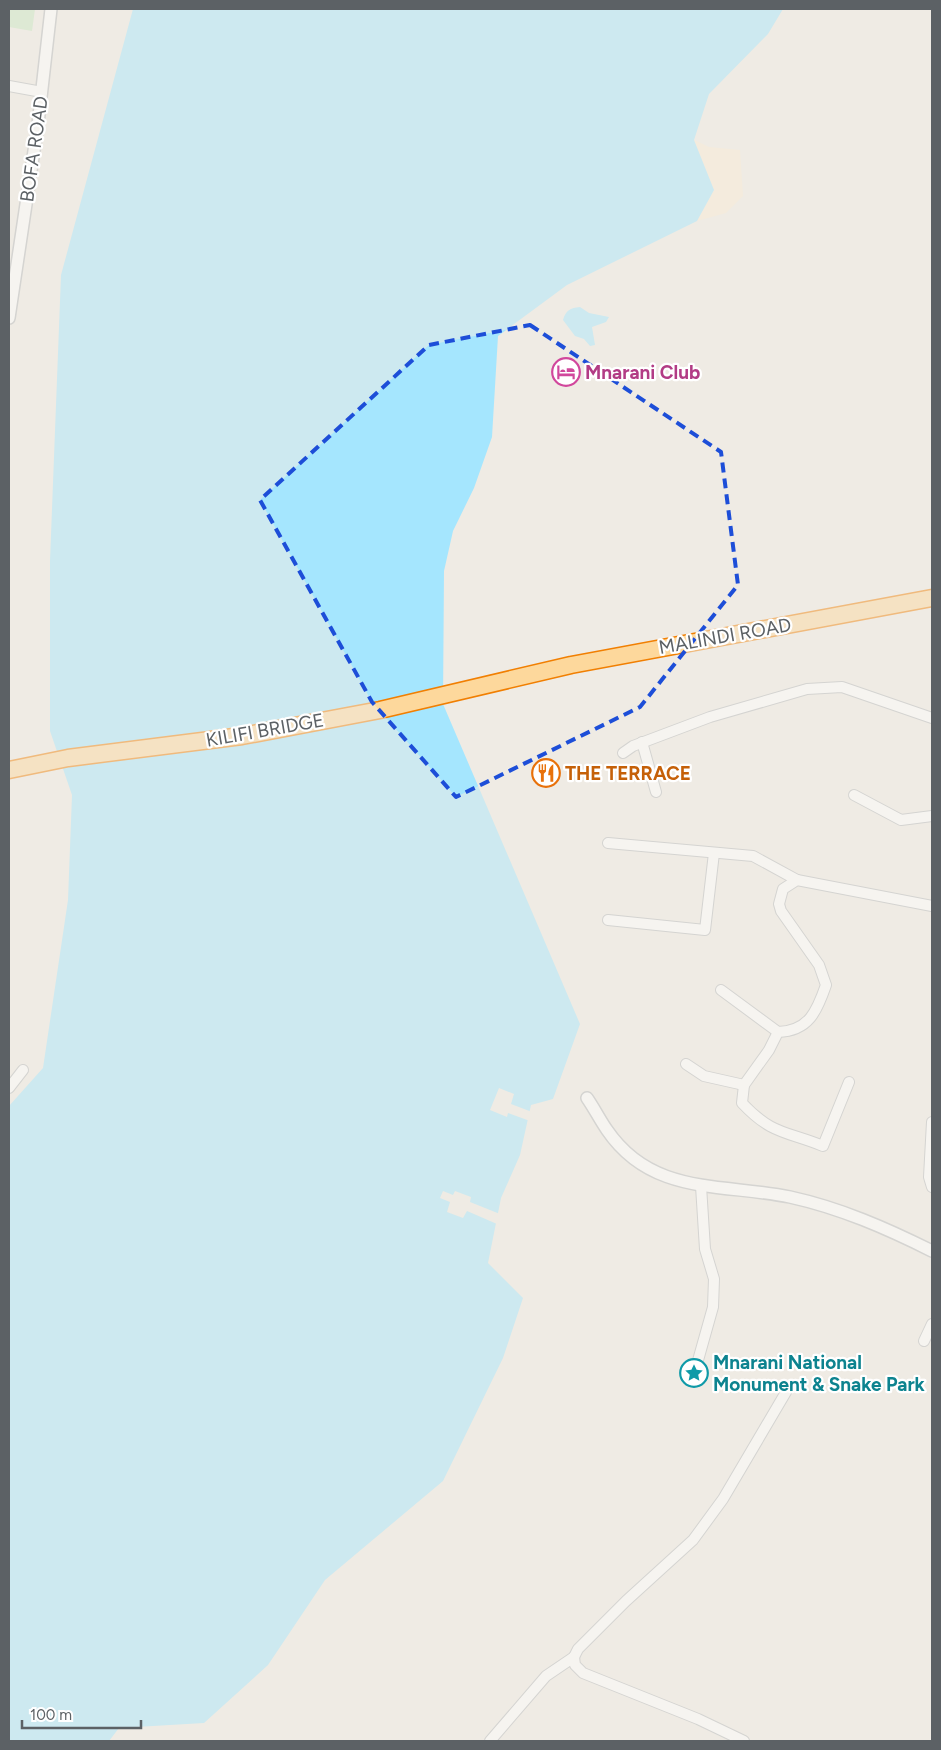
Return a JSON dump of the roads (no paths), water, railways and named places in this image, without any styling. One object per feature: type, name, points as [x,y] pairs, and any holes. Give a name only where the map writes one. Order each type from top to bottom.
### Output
[{"type":"highway","name":"MALINDI ROAD","points":[[518,677],[685,643],[932,598]]},
{"type":"highway","name":"KILIFI BRIDGE","points":[[9,770],[68,758],[242,736],[380,710],[518,677]]},
{"type":"street","name":"BOFA ROAD","points":[[9,318],[42,92],[50,9]]},
{"type":"street","points":[[9,86],[42,92]]},
{"type":"street","points":[[624,753],[642,742],[710,717],[807,689],[842,687],[932,718]]},
{"type":"street","points":[[642,742],[656,792]]},
{"type":"street","points":[[854,795],[901,820],[932,816]]},
{"type":"street","points":[[608,843],[753,856],[797,880],[932,906]]},
{"type":"street","points":[[608,920],[705,930],[714,853]]},
{"type":"street","points":[[721,990],[778,1032],[788,1032],[813,1017],[826,984],[819,966],[786,920],[778,904],[783,889],[797,880]]},
{"type":"street","points":[[778,1032],[770,1050],[744,1085],[742,1103],[760,1121],[784,1134],[824,1146],[849,1082]]},
{"type":"street","points":[[686,1064],[704,1076],[744,1085]]},
{"type":"street","points":[[9,1088],[23,1070]]},
{"type":"street","points":[[587,1098],[607,1131],[640,1164],[672,1180],[701,1186],[789,1197],[845,1211],[932,1251]]},
{"type":"street","points":[[932,1122],[929,1177],[932,1187]]},
{"type":"street","points":[[695,1371],[713,1307],[714,1288],[714,1279],[705,1249],[701,1186]]},
{"type":"street","points":[[924,1341],[932,1324]]},
{"type":"street","points":[[490,1741],[546,1676],[574,1657],[578,1649],[626,1601],[693,1540],[723,1500],[786,1392]]},
{"type":"street","points":[[574,1657],[575,1665],[582,1673],[698,1719],[744,1741]]},
{"type":"water","points":[[133,9],[783,9],[768,34],[709,94],[694,140],[714,190],[697,221],[567,285],[498,336],[492,437],[474,488],[453,531],[444,571],[443,704],[580,1024],[553,1099],[531,1105],[520,1155],[501,1198],[488,1263],[523,1298],[503,1358],[443,1481],[325,1580],[268,1665],[204,1723],[119,1728],[109,1741],[9,1741],[9,1106],[43,1068],[68,900],[72,795],[50,731],[50,561],[61,275]]},
{"type":"water","points":[[580,307],[589,313],[609,317],[606,322],[592,327],[595,345],[590,346],[584,339],[575,336],[563,320],[569,310]]},
{"type":"place","name":"Mnarani Club","points":[[566,372]]},
{"type":"place","name":"THE TERRACE","points":[[546,773]]},
{"type":"place","name":"Mnarani National Monument & Snake Park","points":[[694,1373]]}]
